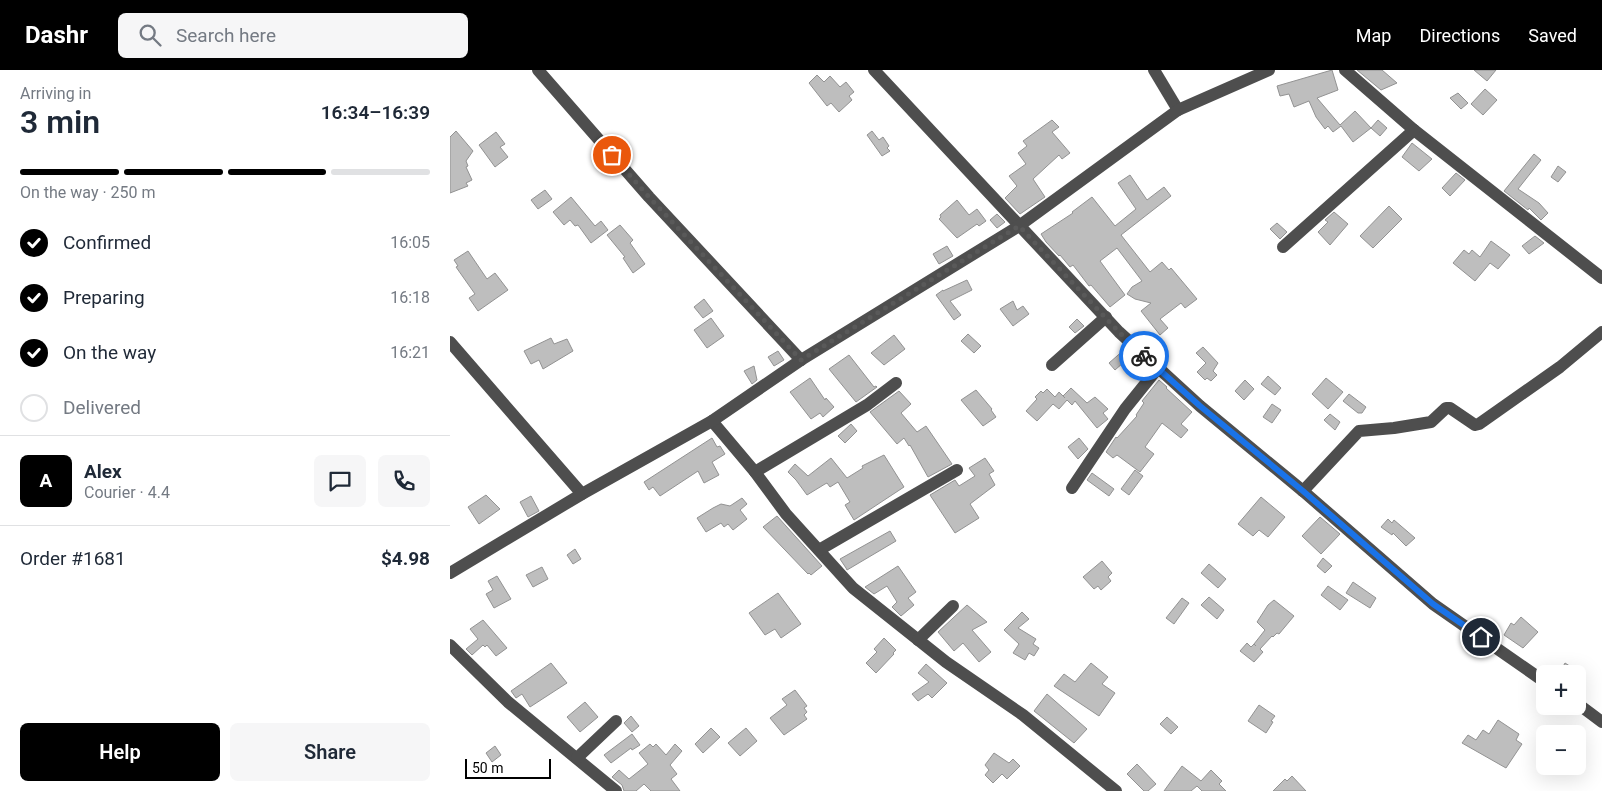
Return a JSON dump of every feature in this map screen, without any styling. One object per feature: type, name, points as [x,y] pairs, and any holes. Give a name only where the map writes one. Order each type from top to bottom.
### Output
[{"type":"street","points":[[538,70],[649,197],[801,360]]},
{"type":"street","points":[[874,70],[1119,332],[1158,368],[1433,604],[1536,676]]},
{"type":"street","points":[[1154,70],[1178,110]]},
{"type":"street","points":[[450,573],[582,494],[712,420],[801,360],[1019,226],[1178,110],[1269,70]]},
{"type":"street","points":[[1345,70],[1414,130],[1602,278]]},
{"type":"street","points":[[1283,247],[1414,130]]},
{"type":"street","points":[[1052,365],[1106,317]]},
{"type":"street","points":[[1303,491],[1359,431],[1430,422],[1446,408],[1450,408],[1475,425],[1479,424],[1560,367],[1602,332]]},
{"type":"street","points":[[450,342],[582,494]]},
{"type":"street","points":[[1072,488],[1125,409],[1158,368]]},
{"type":"street","points":[[755,472],[867,405],[896,383]]},
{"type":"street","points":[[712,420],[755,472],[786,514],[852,588],[946,662],[1023,715],[1116,791]]},
{"type":"street","points":[[819,550],[957,470]]},
{"type":"street","points":[[918,640],[953,606]]},
{"type":"street","points":[[450,645],[508,702],[616,791]]},
{"type":"street","points":[[1586,710],[1602,722]]},
{"type":"street","points":[[578,758],[616,720]]},
{"type":"building","points":[[1332,70],[1338,90],[1317,98],[1340,125],[1355,111],[1371,128],[1353,142],[1341,126],[1333,132],[1328,126],[1325,129],[1316,117],[1309,101],[1294,107],[1289,94],[1280,96],[1277,86]]},
{"type":"building","points":[[1357,70],[1382,70],[1397,83],[1381,90]]},
{"type":"building","points":[[1474,70],[1496,70],[1487,81]]},
{"type":"building","points":[[817,75],[824,82],[830,76],[840,87],[846,82],[854,92],[849,96],[852,100],[839,112],[831,103],[827,106],[809,83]]},
{"type":"building","points":[[1485,89],[1497,100],[1483,115],[1471,104]]},
{"type":"building","points":[[1458,93],[1468,103],[1461,109],[1450,98]]},
{"type":"building","points":[[1052,120],[1059,127],[1052,132],[1070,153],[1062,159],[1059,155],[1033,179],[1045,197],[1020,214],[1005,198],[1017,186],[1009,176],[1026,164],[1018,153],[1027,146],[1023,141]]},
{"type":"building","points":[[1378,120],[1387,128],[1380,136],[1371,128]]},
{"type":"building","points":[[456,131],[473,151],[466,161],[468,166],[466,167],[472,180],[466,183],[468,186],[450,193],[450,137]]},
{"type":"building","points":[[872,131],[879,140],[883,137],[889,146],[887,148],[890,151],[882,156],[867,135]]},
{"type":"building","points":[[496,132],[505,144],[500,147],[508,157],[495,167],[479,145]]},
{"type":"building","points":[[1412,143],[1432,159],[1419,171],[1402,157]]},
{"type":"building","points":[[1534,154],[1541,160],[1518,189],[1539,203],[1548,213],[1541,220],[1529,208],[1528,210],[1504,191]]},
{"type":"building","points":[[1558,166],[1566,172],[1558,182],[1551,177]]},
{"type":"building","points":[[1456,173],[1465,180],[1450,196],[1442,188]]},
{"type":"building","points":[[1130,175],[1147,200],[1164,187],[1171,196],[1121,235],[1150,272],[1162,262],[1169,270],[1171,268],[1197,299],[1185,308],[1181,303],[1160,319],[1168,328],[1160,335],[1141,311],[1151,303],[1135,299],[1127,294],[1132,287],[1142,281],[1117,248],[1100,261],[1125,295],[1110,307],[1091,285],[1089,286],[1073,265],[1070,267],[1059,256],[1041,234],[1073,213],[1092,197],[1115,226],[1136,209],[1118,183]]},
{"type":"building","points":[[545,190],[552,199],[538,209],[531,200]]},
{"type":"building","points":[[571,197],[595,226],[601,221],[608,230],[591,243],[578,225],[575,226],[570,220],[564,225],[553,212]]},
{"type":"building","points":[[957,200],[969,215],[977,209],[986,221],[979,226],[977,224],[957,238],[939,219],[940,215]]},
{"type":"building","points":[[1389,206],[1402,219],[1373,248],[1360,236]]},
{"type":"building","points":[[1334,212],[1348,224],[1330,245],[1318,232],[1328,222],[1325,220]]},
{"type":"building","points":[[997,214],[1005,222],[997,228],[990,220]]},
{"type":"building","points":[[1277,223],[1287,232],[1280,239],[1270,229]]},
{"type":"building","points":[[620,225],[633,240],[630,243],[645,264],[633,273],[623,258],[625,257],[607,235]]},
{"type":"building","points":[[1535,236],[1544,243],[1529,254],[1522,246]]},
{"type":"building","points":[[1491,241],[1510,255],[1498,269],[1490,263],[1475,281],[1453,263],[1464,250],[1469,254],[1472,250],[1480,257]]},
{"type":"building","points":[[947,246],[953,256],[939,264],[933,254]]},
{"type":"building","points":[[468,251],[487,279],[495,273],[508,290],[478,311],[469,298],[475,294],[456,267],[458,266],[454,260]]},
{"type":"building","points":[[967,280],[972,290],[950,301],[961,315],[954,320],[936,295]]},
{"type":"building","points":[[704,299],[713,311],[703,318],[694,307]]},
{"type":"building","points":[[1013,301],[1017,310],[1023,306],[1029,314],[1013,326],[1000,309]]},
{"type":"building","points":[[711,318],[724,336],[707,348],[694,330]]},
{"type":"building","points":[[1077,319],[1084,326],[1075,333],[1069,327]]},
{"type":"building","points":[[968,334],[981,346],[974,353],[961,341]]},
{"type":"building","points":[[894,335],[905,349],[884,365],[871,353]]},
{"type":"building","points":[[551,338],[554,344],[567,339],[573,351],[543,369],[539,360],[531,364],[524,351]]},
{"type":"building","points":[[1203,347],[1218,363],[1213,371],[1217,375],[1211,381],[1207,378],[1205,380],[1197,372],[1206,363],[1196,353]]},
{"type":"building","points":[[1125,349],[1132,355],[1115,370],[1109,363]]},
{"type":"building","points":[[778,351],[784,360],[774,366],[768,357]]},
{"type":"building","points":[[849,355],[874,387],[877,387],[856,402],[829,369]]},
{"type":"building","points":[[754,366],[757,380],[752,384],[744,371]]},
{"type":"building","points":[[1268,376],[1281,388],[1275,395],[1261,384]]},
{"type":"building","points":[[810,378],[825,400],[826,398],[834,407],[823,417],[820,413],[811,419],[790,392]]},
{"type":"building","points":[[1326,378],[1343,392],[1328,409],[1312,394]]},
{"type":"building","points":[[1159,380],[1192,412],[1181,424],[1188,430],[1181,438],[1162,423],[1145,447],[1154,454],[1140,472],[1117,455],[1113,458],[1106,452],[1116,437],[1137,416],[1144,403],[1142,401]]},
{"type":"building","points":[[1245,380],[1254,389],[1244,400],[1235,391]]},
{"type":"building","points":[[1071,388],[1087,403],[1095,397],[1108,409],[1103,413],[1108,419],[1097,428],[1075,401],[1072,405],[1067,400],[1059,409],[1053,404],[1037,421],[1026,411],[1037,399],[1035,397],[1041,391],[1043,393],[1047,389],[1055,397],[1059,392],[1063,396]]},
{"type":"building","points":[[976,390],[992,409],[996,417],[983,426],[961,400]]},
{"type":"building","points":[[899,391],[911,404],[901,413],[917,432],[926,426],[952,464],[928,477],[904,438],[897,444],[870,412]]},
{"type":"building","points":[[1349,394],[1366,407],[1362,413],[1358,413],[1343,401]]},
{"type":"building","points":[[1272,404],[1281,410],[1272,423],[1263,417]]},
{"type":"building","points":[[1330,414],[1340,422],[1335,430],[1324,420]]},
{"type":"building","points":[[851,424],[857,431],[845,443],[838,436]]},
{"type":"building","points":[[712,438],[717,447],[720,446],[725,454],[712,462],[719,475],[704,483],[698,471],[660,496],[653,487],[649,490],[644,482]]},
{"type":"building","points":[[1079,438],[1088,449],[1078,459],[1068,447]]},
{"type":"building","points":[[884,455],[904,487],[854,520],[845,505],[850,502],[838,482],[830,487],[827,483],[807,495],[788,472],[795,464],[808,476],[831,458],[847,478],[863,468],[862,466]]},
{"type":"building","points":[[985,458],[994,471],[989,474],[995,485],[970,504],[979,518],[955,533],[930,495],[955,480],[959,486],[975,476],[969,468]]},
{"type":"building","points":[[1135,470],[1143,476],[1129,495],[1121,489]]},
{"type":"building","points":[[1092,473],[1114,489],[1109,496],[1087,480]]},
{"type":"building","points":[[486,495],[500,509],[479,524],[468,507]]},
{"type":"building","points":[[531,496],[539,511],[528,517],[520,502]]},
{"type":"building","points":[[1261,497],[1285,517],[1268,537],[1259,530],[1253,536],[1238,524]]},
{"type":"building","points":[[742,498],[747,504],[740,510],[747,519],[733,530],[728,524],[724,527],[721,523],[706,532],[697,518],[721,504],[730,506]]},
{"type":"building","points":[[777,516],[822,566],[811,575],[763,527]]},
{"type":"building","points":[[1320,517],[1340,534],[1321,554],[1302,536]]},
{"type":"building","points":[[1388,519],[1392,523],[1394,520],[1415,538],[1406,546],[1393,533],[1392,535],[1381,527]]},
{"type":"building","points":[[890,531],[896,541],[847,570],[840,559]]},
{"type":"building","points":[[575,549],[581,559],[573,564],[567,555]]},
{"type":"building","points":[[1323,558],[1332,566],[1325,573],[1317,566]]},
{"type":"building","points":[[1102,561],[1112,573],[1108,577],[1111,581],[1101,590],[1098,586],[1094,589],[1083,577]]},
{"type":"building","points":[[1209,564],[1226,579],[1218,588],[1201,573]]},
{"type":"building","points":[[898,566],[916,592],[908,598],[914,605],[901,616],[892,607],[897,602],[887,586],[874,594],[865,587]]},
{"type":"building","points":[[542,567],[548,579],[533,587],[526,575]]},
{"type":"building","points":[[497,576],[511,599],[494,608],[486,594],[493,590],[488,581]]},
{"type":"building","points":[[1353,582],[1376,598],[1370,608],[1346,593]]},
{"type":"building","points":[[1328,586],[1348,600],[1340,610],[1321,595]]},
{"type":"building","points":[[778,593],[801,624],[781,638],[775,629],[765,635],[749,613]]},
{"type":"building","points":[[1209,597],[1224,610],[1217,619],[1201,605]]},
{"type":"building","points":[[1182,598],[1189,603],[1174,624],[1166,618]]},
{"type":"building","points":[[1274,600],[1294,616],[1279,634],[1277,633],[1272,636],[1260,649],[1263,652],[1254,662],[1240,651],[1247,643],[1251,647],[1265,630],[1257,622],[1268,605]]},
{"type":"building","points":[[967,605],[987,622],[972,630],[991,652],[979,662],[963,643],[954,651],[938,632]]},
{"type":"building","points":[[1022,612],[1029,619],[1018,628],[1036,639],[1033,644],[1039,648],[1034,656],[1029,653],[1025,660],[1013,653],[1019,644],[1004,630]]},
{"type":"building","points":[[1521,617],[1538,632],[1523,648],[1504,635],[1511,623],[1514,625]]},
{"type":"building","points":[[483,620],[507,648],[496,656],[487,645],[485,647],[483,645],[472,655],[466,649],[478,639],[470,629]]},
{"type":"building","points":[[884,638],[896,650],[876,673],[866,663],[877,652],[874,649]]},
{"type":"building","points":[[551,663],[567,683],[530,707],[522,694],[516,698],[511,691]]},
{"type":"building","points":[[1091,663],[1108,677],[1102,684],[1115,693],[1099,716],[1054,686],[1064,674],[1075,682]]},
{"type":"building","points":[[926,664],[947,683],[932,698],[928,694],[918,701],[912,694],[929,682],[918,673]]},
{"type":"building","points":[[795,690],[807,706],[804,708],[807,712],[804,715],[807,719],[784,735],[770,718],[787,705],[782,699]]},
{"type":"building","points":[[1047,694],[1087,729],[1074,743],[1034,711]]},
{"type":"building","points":[[585,702],[598,717],[580,732],[567,717]]},
{"type":"building","points":[[1259,705],[1275,716],[1266,733],[1248,721]]},
{"type":"building","points":[[631,716],[639,726],[632,732],[624,723]]},
{"type":"building","points":[[1167,717],[1178,727],[1171,734],[1160,724]]},
{"type":"building","points":[[1498,720],[1519,734],[1516,740],[1522,744],[1506,768],[1462,743],[1468,735],[1476,740],[1483,730],[1489,734]]},
{"type":"building","points":[[711,728],[720,737],[703,753],[695,744]]},
{"type":"building","points":[[746,728],[757,741],[740,756],[728,743]]},
{"type":"building","points":[[632,734],[640,745],[632,750],[631,748],[611,763],[604,755]]},
{"type":"building","points":[[650,744],[653,747],[656,744],[666,755],[675,744],[682,751],[670,765],[677,774],[671,779],[680,791],[651,791],[644,784],[636,791],[624,791],[622,785],[612,777],[619,770],[629,779],[648,764],[639,753]]},
{"type":"building","points":[[495,746],[501,755],[492,762],[486,753]]},
{"type":"building","points":[[994,753],[1009,763],[1013,759],[1020,766],[1007,779],[1002,774],[993,783],[985,775],[989,770],[985,765]]},
{"type":"building","points":[[1137,764],[1156,784],[1148,791],[1144,791],[1127,774]]},
{"type":"building","points":[[1182,766],[1201,781],[1211,770],[1222,781],[1219,784],[1226,791],[1202,791],[1197,786],[1191,791],[1164,791]]},
{"type":"building","points":[[1292,776],[1306,791],[1273,791],[1285,779],[1287,781]]},
{"type":"way so far","points":[[612,155],[801,360],[1019,226],[1144,356]]},
{"type":"route","points":[[1144,356],[1433,604],[1481,637]]}]
